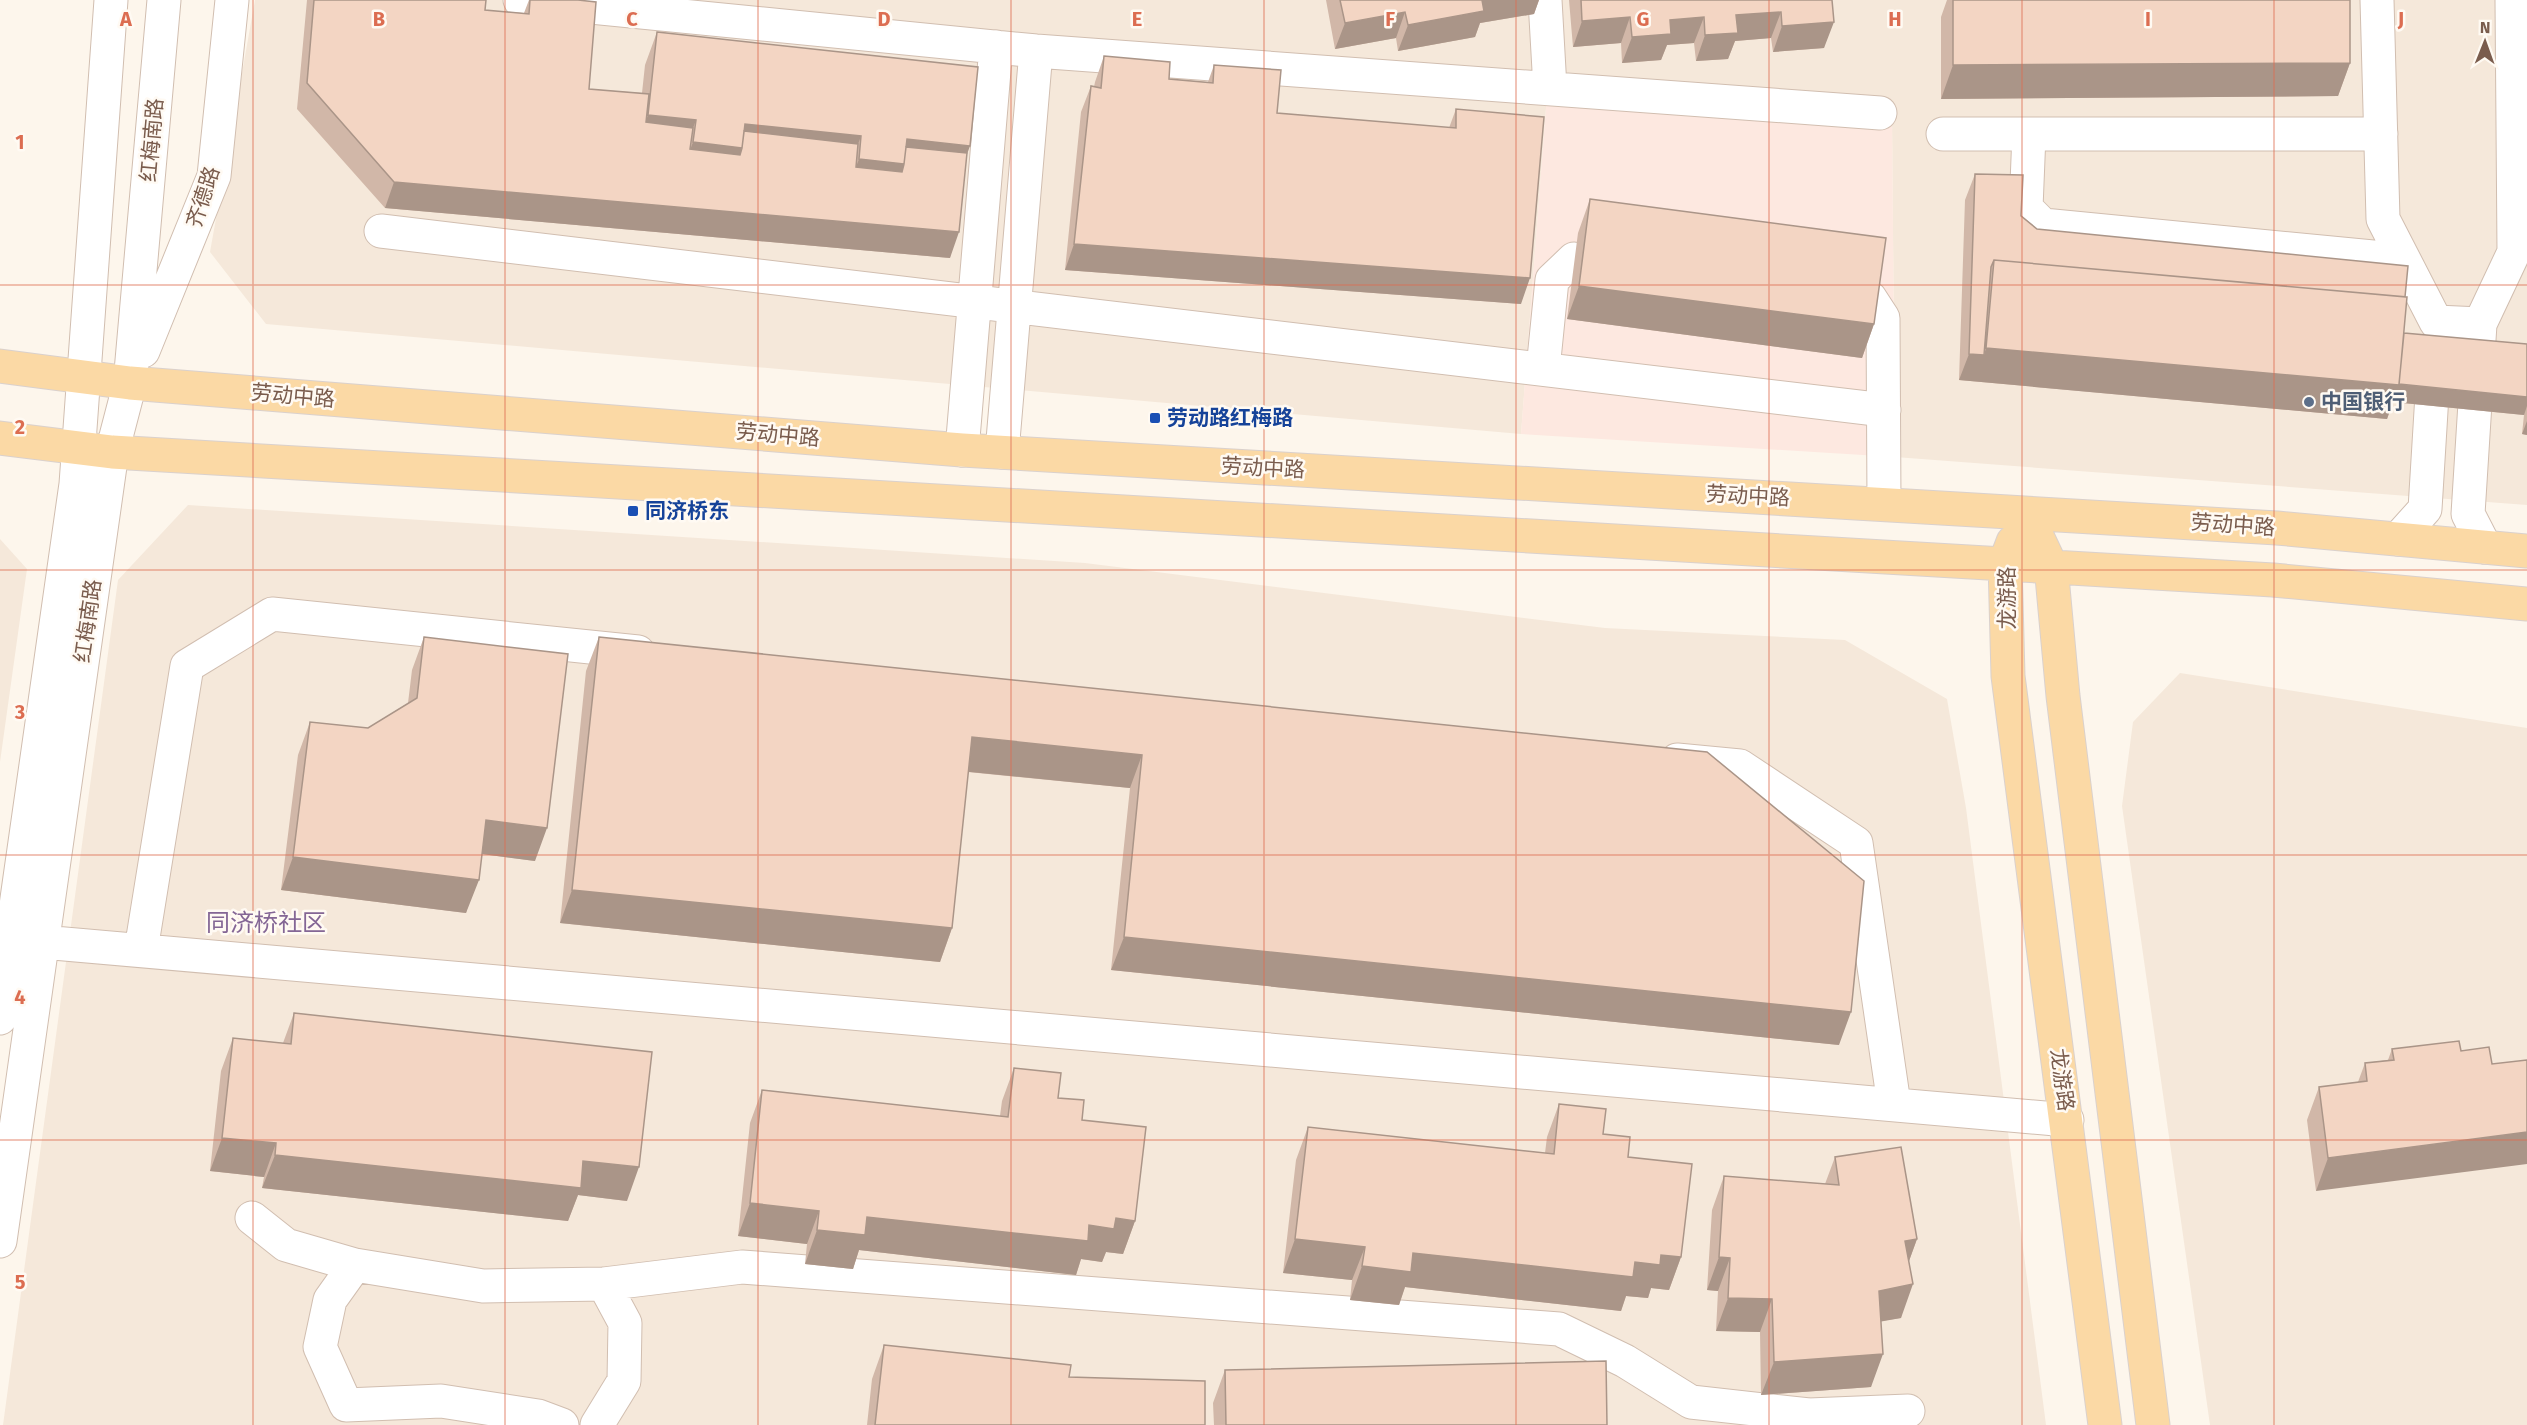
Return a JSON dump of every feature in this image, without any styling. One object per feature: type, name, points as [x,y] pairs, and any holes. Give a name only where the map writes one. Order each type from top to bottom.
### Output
[{"type":"main road","name":"劳动中路","points":[[0,366],[130,383],[963,450],[2277,528],[2527,551]]},
{"type":"main road","points":[[0,438],[112,452],[2273,580],[2527,604]]},
{"type":"main road","name":"龙游路","points":[[2026,513],[2005,563],[2008,676],[2105,1425]]},
{"type":"main road","name":"龙游路","points":[[2026,513],[2051,566],[2064,707],[2152,1425]]},
{"type":"street","name":"红梅南路","points":[[0,1018],[76,484],[111,0]]},
{"type":"street","name":"红梅南路","points":[[0,1241],[112,452],[130,383],[164,0]]},
{"type":"street","name":"齐德路","points":[[130,383],[214,176],[232,0]]},
{"type":"street","points":[[520,0],[1036,51],[1880,113]]},
{"type":"street","points":[[1545,0],[1550,88]]},
{"type":"street","points":[[2377,0],[2383,219],[2436,322],[2425,509],[2398,539]]},
{"type":"street","points":[[2486,547],[2468,514],[2480,324],[2520,252],[2520,51],[2511,0]]},
{"type":"street","points":[[963,450],[996,47]]},
{"type":"street","points":[[1002,452],[1036,51]]},
{"type":"street","points":[[1943,134],[2380,134]]},
{"type":"street","points":[[2029,134],[2026,208],[2043,225],[2404,260]]},
{"type":"street","points":[[381,231],[1884,410]]},
{"type":"street","points":[[1542,369],[1552,280],[1574,259]]},
{"type":"street","points":[[1870,298],[1883,318],[1884,504]]},
{"type":"street","points":[[2436,322],[2480,324]]},
{"type":"street","points":[[141,950],[187,666],[272,614],[666,655]]},
{"type":"street","points":[[1644,756],[1740,766],[1856,843],[1894,1104]]},
{"type":"street","points":[[42,942],[2067,1120]]},
{"type":"street","points":[[252,1218],[286,1245],[355,1265],[483,1286],[604,1284],[742,1268],[1559,1329],[1625,1361],[1687,1414],[1809,1415],[1908,1411]]},
{"type":"street","points":[[355,1265],[330,1300],[320,1347],[346,1405],[441,1401],[538,1416],[562,1425]]},
{"type":"street","points":[[597,1425],[624,1381],[625,1323],[604,1284]]},
{"type":"shaded area","points":[[255,0],[2527,0],[2527,505],[1895,457],[1892,118],[1547,95],[1521,434],[266,324],[210,252]]},
{"type":"shaded area","points":[[1547,95],[1892,118],[1895,457],[1521,434]]},
{"type":"shaded area","points":[[188,505],[1085,563],[1605,628],[1845,640],[1947,699],[1966,808],[2046,1425],[3,1425],[118,580]]},
{"type":"shaded area","points":[[0,539],[27,569],[0,762]]},
{"type":"shaded area","points":[[2180,673],[2527,728],[2527,1425],[2210,1425],[2122,806],[2133,722]]},
{"type":"building","points":[[314,0],[486,0],[485,10],[529,14],[530,0],[596,2],[589,89],[649,94],[646,122],[693,128],[690,149],[740,155],[744,131],[858,144],[856,167],[902,172],[906,147],[967,153],[959,232],[394,182],[307,83]]},
{"type":"building","points":[[1340,0],[1482,0],[1484,11],[1408,25],[1405,12],[1345,23]]},
{"type":"building","points":[[1581,0],[1832,0],[1834,22],[1782,26],[1781,12],[1736,15],[1738,33],[1705,35],[1704,17],[1670,20],[1671,34],[1632,37],[1630,17],[1582,21]]},
{"type":"building","points":[[1953,0],[2350,0],[2350,63],[1953,65]]},
{"type":"building","points":[[657,32],[978,67],[970,146],[907,139],[904,164],[859,159],[861,136],[745,124],[742,148],[693,142],[696,120],[648,115]]},
{"type":"building","points":[[1104,56],[1170,62],[1169,79],[1213,83],[1214,65],[1281,70],[1277,113],[1456,128],[1456,109],[1544,117],[1530,278],[1074,244],[1091,86],[1101,88]]},
{"type":"building","points":[[1975,174],[2023,175],[2021,216],[2037,229],[2408,266],[2405,297],[1994,260],[1991,267],[1984,355],[1969,354]]},
{"type":"building","points":[[1590,199],[1886,238],[1874,324],[1579,286]]},
{"type":"building","points":[[1994,260],[2407,297],[2399,385],[1986,348]]},
{"type":"building","points":[[2404,333],[2527,344],[2527,397],[2399,384]]},
{"type":"building","points":[[424,637],[568,654],[547,828],[486,820],[479,880],[293,857],[310,722],[368,728],[417,698]]},
{"type":"building","points":[[599,637],[1707,752],[1864,881],[1851,1012],[1124,937],[1142,755],[972,737],[952,928],[572,890]]},
{"type":"building","points":[[294,1013],[652,1052],[639,1167],[583,1161],[581,1188],[275,1155],[276,1143],[222,1138],[233,1038],[291,1044]]},
{"type":"building","points":[[2459,1041],[2461,1051],[2489,1047],[2492,1064],[2527,1060],[2527,1132],[2328,1158],[2319,1087],[2367,1081],[2365,1063],[2394,1060],[2392,1049]]},
{"type":"building","points":[[1014,1068],[1061,1073],[1058,1098],[1084,1100],[1082,1120],[1146,1127],[1135,1221],[1116,1218],[1114,1229],[1089,1225],[1088,1241],[867,1217],[865,1235],[817,1230],[819,1211],[750,1203],[762,1090],[1008,1117]]},
{"type":"building","points":[[1559,1104],[1606,1109],[1603,1134],[1630,1137],[1628,1157],[1692,1164],[1681,1257],[1661,1255],[1660,1265],[1635,1262],[1633,1277],[1413,1253],[1411,1272],[1362,1266],[1365,1247],[1295,1239],[1308,1127],[1554,1154]]},
{"type":"building","points":[[1901,1147],[1917,1239],[1905,1241],[1913,1284],[1879,1291],[1883,1354],[1774,1362],[1772,1299],[1728,1298],[1730,1258],[1719,1257],[1724,1176],[1839,1185],[1835,1157]]},
{"type":"building","points":[[884,1345],[1071,1365],[1069,1377],[1205,1381],[1205,1425],[875,1425]]},
{"type":"building","points":[[1606,1361],[1607,1425],[1226,1425],[1225,1370]]},
{"type":"place","name":"中国银行","points":[[2309,402]]},
{"type":"place","name":"劳动路红梅路","points":[[1155,418]]},
{"type":"place","name":"同济桥东","points":[[633,511]]},
{"type":"district","name":"同济桥社区","points":[[266,923]]}]
